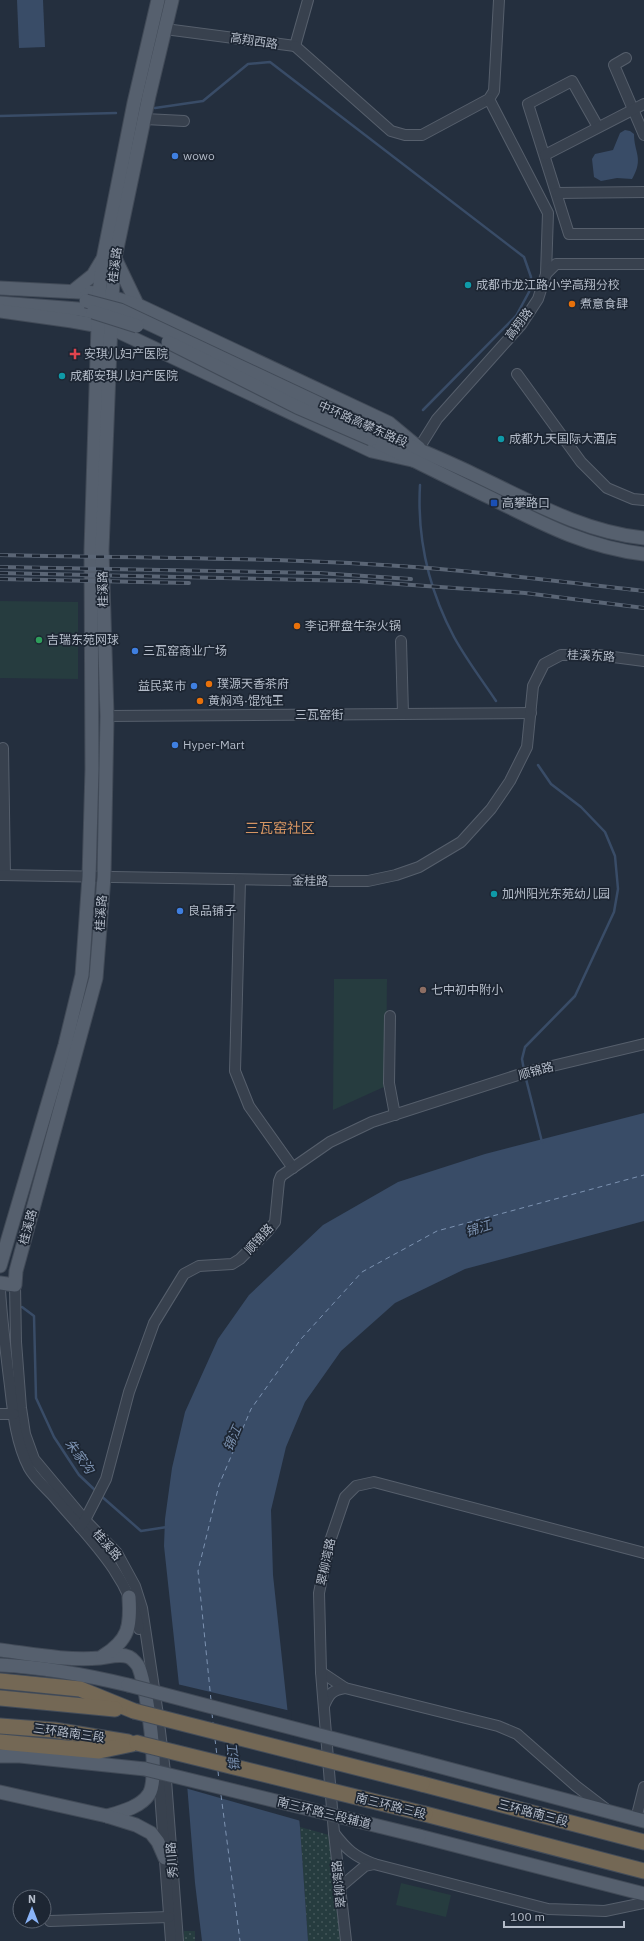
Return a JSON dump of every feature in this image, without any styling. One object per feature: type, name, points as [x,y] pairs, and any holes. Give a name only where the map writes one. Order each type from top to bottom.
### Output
[{"type":"highway","points":[[0,1681],[80,1689],[134,1712]]},
{"type":"highway","points":[[0,1698],[134,1712]]},
{"type":"highway","name":"三环路南三段","points":[[134,1712],[422,1784],[644,1842]]},
{"type":"highway","name":"三环路南三段","points":[[0,1726],[54,1730],[137,1743]]},
{"type":"highway","points":[[0,1742],[99,1751],[137,1743]]},
{"type":"highway","name":"南三环路三段","points":[[137,1743],[425,1814],[644,1871]]},
{"type":"highway","points":[[449,1791],[525,1802],[641,1824]]},
{"type":"highway","points":[[523,1840],[552,1857],[644,1881]]},
{"type":"main road","name":"桂溪路","points":[[0,1267],[65,1045],[82,975],[89,877],[92,769],[91,550],[98,325],[105,294],[109,258],[134,103],[158,0]]},
{"type":"main road","name":"桂溪路","points":[[109,258],[145,119],[172,0]]},
{"type":"main road","points":[[73,291],[93,275],[109,258],[138,306]]},
{"type":"main road","points":[[0,288],[105,294],[138,306],[389,423],[419,448]]},
{"type":"main road","points":[[0,294],[27,295],[89,307]]},
{"type":"main road","name":"桂溪路","points":[[15,1286],[16,1271],[96,978],[104,877],[107,716],[102,550],[111,328],[105,294]]},
{"type":"main road","points":[[0,303],[78,309],[89,307]]},
{"type":"main road","name":"中环路高攀东路段","points":[[89,307],[120,310],[372,434],[412,460],[546,525],[584,541],[618,551],[644,554]]},
{"type":"main road","points":[[0,311],[111,328],[372,451],[412,460]]},
{"type":"main road","name":"中环路高攀东路段","points":[[372,434],[419,448],[550,511],[594,528],[621,535],[644,538]]},
{"type":"main road","points":[[0,1267],[16,1271]]},
{"type":"main road","points":[[0,1283],[15,1286]]},
{"type":"main road","points":[[99,1658],[112,1651],[126,1636],[131,1619],[129,1597]]},
{"type":"main road","points":[[0,1650],[77,1659],[118,1655],[130,1657],[139,1666],[147,1702],[154,1780],[149,1794],[137,1804],[122,1812],[107,1816]]},
{"type":"main road","points":[[0,1665],[44,1670],[128,1685],[611,1813],[641,1824]]},
{"type":"main road","name":"南三环路三段辅道","points":[[0,1756],[145,1769],[419,1836],[644,1894]]},
{"type":"main road","points":[[0,1792],[107,1816],[136,1825],[151,1833],[158,1842],[165,1858]]},
{"type":"street","name":"高翔西路","points":[[165,29],[295,46],[308,0]]},
{"type":"street","points":[[295,46],[391,131],[405,135],[422,134],[489,99],[494,91],[499,0]]},
{"type":"street","points":[[626,58],[614,65],[644,135]]},
{"type":"street","points":[[598,127],[572,81],[528,104],[570,234],[644,234]]},
{"type":"street","name":"高翔路","points":[[419,448],[437,419],[521,325],[538,300],[546,274],[548,214],[489,99]]},
{"type":"street","points":[[545,155],[633,108],[644,104]]},
{"type":"street","points":[[145,119],[184,121]]},
{"type":"street","points":[[557,193],[644,192]]},
{"type":"street","points":[[546,274],[556,264],[644,264]]},
{"type":"street","points":[[517,374],[581,462],[607,488],[633,499],[644,500]]},
{"type":"street","points":[[401,642],[403,714]]},
{"type":"street","name":"桂溪东路","points":[[531,713],[533,686],[544,664],[561,655],[598,655],[644,661]]},
{"type":"street","name":"金桂路","points":[[2,875],[368,881],[396,875],[419,867],[461,842],[491,809],[510,782],[527,747],[531,713]]},
{"type":"street","name":"三瓦窑街","points":[[107,716],[531,713]]},
{"type":"street","points":[[2,875],[3,748]]},
{"type":"street","points":[[240,880],[235,1071],[249,1106],[293,1168]]},
{"type":"street","points":[[390,1016],[389,1083],[396,1115]]},
{"type":"street","name":"顺锦路","points":[[82,1523],[106,1479],[129,1392],[154,1323],[178,1281],[184,1274],[200,1266],[223,1266],[240,1259],[275,1222],[278,1181],[281,1176],[330,1142],[372,1122],[523,1074],[644,1044]]},
{"type":"street","name":"桂溪路","points":[[15,1286],[17,1356],[21,1408],[25,1434],[34,1459],[112,1564],[129,1597],[137,1619],[153,1715],[160,1807]]},
{"type":"street","name":"桂溪路","points":[[0,1290],[3,1332],[14,1414],[20,1442],[30,1469],[82,1523],[117,1553],[138,1593],[142,1608],[150,1661],[166,1780]]},
{"type":"street","points":[[0,1414],[14,1414]]},
{"type":"street","name":"翠柳湾路","points":[[346,1941],[339,1888],[321,1672],[319,1593],[329,1544],[344,1497],[356,1486],[374,1482],[644,1553]]},
{"type":"street","points":[[321,1672],[345,1688],[498,1726],[517,1734],[576,1786],[611,1813]]},
{"type":"street","points":[[324,1708],[330,1694],[336,1689],[345,1688]]},
{"type":"street","name":"秀川路","points":[[166,1780],[178,1941]]},
{"type":"street","points":[[641,1824],[644,1787]]},
{"type":"street","name":"秀川路","points":[[160,1807],[170,1941]]},
{"type":"street","points":[[334,1833],[348,1851],[359,1858],[374,1864],[548,1909],[605,1911],[644,1903]]},
{"type":"street","points":[[339,1888],[365,1866],[374,1864]]},
{"type":"street","points":[[52,1920],[169,1917]]},
{"type":"green space","name":"吉瑞东苑网球","points":[[0,601],[78,602],[78,679],[0,678]]},
{"type":"green space","points":[[334,979],[387,979],[386,1086],[333,1110]]},
{"type":"green space","points":[[300,1827],[329,1835],[342,1941],[308,1941]]},
{"type":"green space","points":[[401,1883],[451,1895],[446,1917],[396,1905]]},
{"type":"green space","points":[[184,1931],[195,1931],[195,1941],[184,1941]]},
{"type":"water","points":[[17,0],[43,0],[45,47],[19,48]]},
{"type":"water","points":[[625,130],[634,134],[634,141],[638,156],[636,172],[632,179],[617,178],[601,181],[594,177],[592,159],[595,154],[613,150],[620,133]]},
{"type":"water","name":"锦江","points":[[644,1113],[644,1221],[465,1269],[395,1303],[341,1351],[305,1402],[286,1447],[271,1510],[273,1575],[300,1827],[308,1941],[202,1941],[195,1883],[179,1685],[164,1546],[165,1519],[172,1468],[185,1412],[218,1339],[249,1295],[323,1225],[398,1182],[485,1154]]},
{"type":"pier","points":[[177,1684],[291,1711],[301,1821],[185,1788]]},
{"type":"waterway","points":[[155,108],[203,101],[248,64],[270,62],[524,257],[531,277],[529,292],[516,316],[423,410]]},
{"type":"waterway","points":[[0,116],[116,113]]},
{"type":"waterway","points":[[420,485],[423,544],[431,582],[445,619],[454,637],[496,701]]},
{"type":"waterway","points":[[524,1070],[522,1059],[525,1047],[575,996],[614,912],[618,889],[615,856],[605,832],[581,807],[551,784],[538,765]]},
{"type":"waterway","points":[[525,1075],[542,1142]]},
{"type":"waterway","name":"朱家沟","points":[[22,1307],[34,1316],[36,1398],[54,1437],[79,1475],[96,1491]]},
{"type":"waterway","name":"朱家沟","points":[[100,1495],[141,1531],[167,1527]]},
{"type":"ferry route","points":[[211,1700],[198,1571],[219,1485],[251,1409],[301,1339],[362,1272],[437,1231],[644,1175]]},
{"type":"ferry route","points":[[212,1713],[213,1724]]},
{"type":"ferry route","points":[[215,1739],[217,1756]]},
{"type":"ferry route","points":[[218,1771],[219,1781]]},
{"type":"ferry route","points":[[221,1795],[240,1941]]},
{"type":"railway","points":[[0,555],[249,559],[349,563],[460,571],[644,591]]},
{"type":"railway","points":[[0,567],[318,573],[411,579]]},
{"type":"railway","points":[[0,573],[356,581],[525,593],[644,608]]},
{"type":"railway","points":[[0,579],[189,583]]},
{"type":"place","name":"wowo","points":[[175,156]]},
{"type":"place","name":"成都市龙江路小学高翔分校","points":[[468,285]]},
{"type":"place","name":"煮意食肆","points":[[572,304]]},
{"type":"place","name":"安琪儿妇产医院","points":[[75,354]]},
{"type":"place","name":"成都安琪儿妇产医院","points":[[62,376]]},
{"type":"place","name":"成都九天国际大酒店","points":[[501,439]]},
{"type":"place","name":"高攀路口","points":[[494,503]]},
{"type":"place","name":"李记秤盘牛杂火锅","points":[[297,626]]},
{"type":"place","name":"吉瑞东苑网球","points":[[39,640]]},
{"type":"place","name":"三瓦窑商业广场","points":[[135,651]]},
{"type":"place","name":"璞源天香茶府","points":[[209,684]]},
{"type":"place","name":"益民菜市","points":[[194,686]]},
{"type":"place","name":"黄焖鸡·馄饨王","points":[[200,701]]},
{"type":"place","name":"Hyper-Mart","points":[[175,745]]},
{"type":"place","name":"加州阳光东苑幼儿园","points":[[494,894]]},
{"type":"place","name":"良品铺子","points":[[180,911]]},
{"type":"place","name":"七中初中附小","points":[[423,990]]},
{"type":"district","name":"三瓦窑社区","points":[[280,828]]}]
